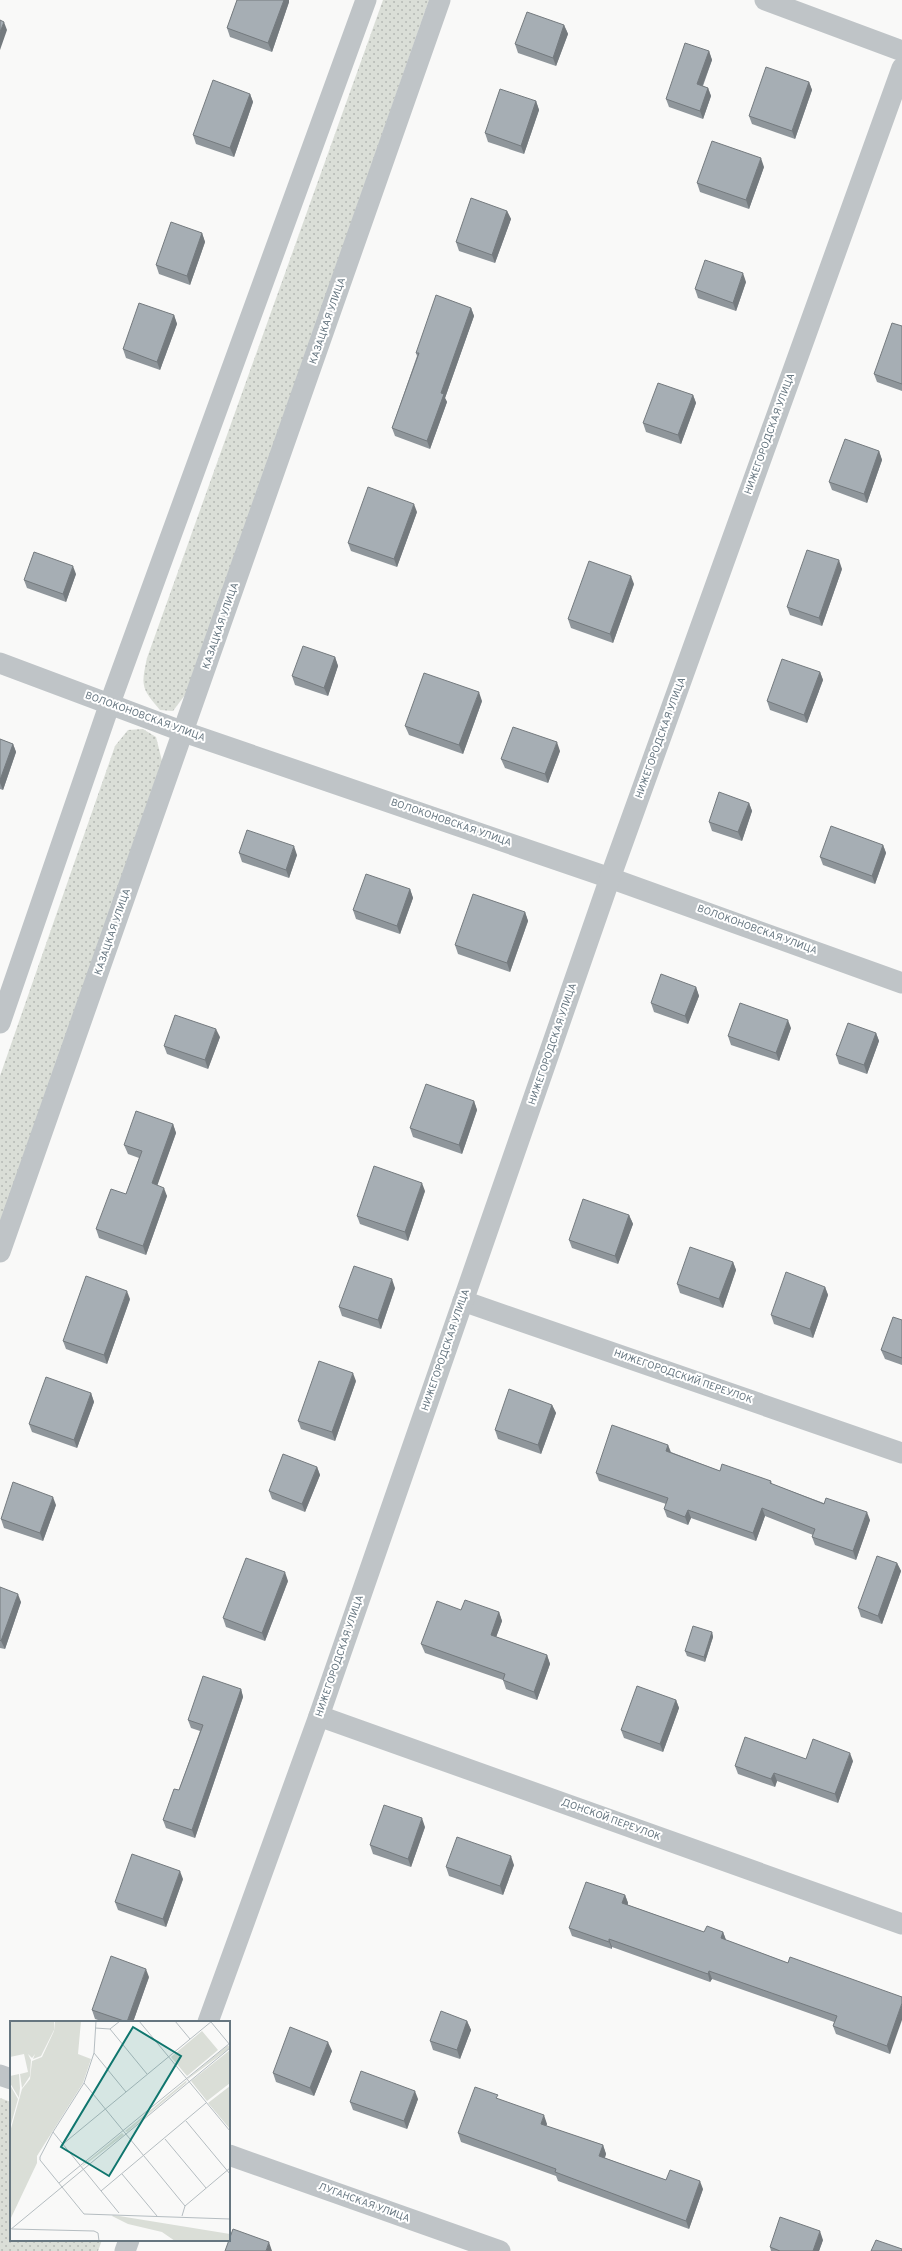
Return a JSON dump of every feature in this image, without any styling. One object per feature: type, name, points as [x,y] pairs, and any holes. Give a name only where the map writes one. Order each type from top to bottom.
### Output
[{"type":"street","points":[[0,1023],[110,703],[366,0]]},
{"type":"street","name":"КАЗАЦКАЯ УЛИЦА","points":[[0,1252],[440,0]]},
{"type":"street","points":[[765,0],[902,51]]},
{"type":"street","name":"НИЖЕГОРОДСКАЯ УЛИЦА","points":[[208,2021],[319,1716],[610,878],[902,68]]},
{"type":"street","name":"ВОЛОКОНОВСКАЯ УЛИЦА","points":[[0,664],[110,703],[184,732],[610,878],[902,983]]},
{"type":"street","name":"НИЖЕГОРОДСКИЙ ПЕРЕУЛОК","points":[[463,1301],[902,1453]]},
{"type":"street","name":"ДОНСКОЙ ПЕРЕУЛОК","points":[[319,1716],[902,1924]]},
{"type":"street","points":[[0,2075],[10,2079]]},
{"type":"street","name":"ЛУГАНСКАЯ УЛИЦА","points":[[230,2155],[500,2251]]},
{"type":"street","points":[[125,2251],[129,2241]]},
{"type":"shaded area","points":[[383,0],[429,0],[188,691],[173,711],[160,710],[149,697],[144,686],[143,681],[147,658]]},
{"type":"shaded area","points":[[143,729],[156,737],[162,761],[0,1224],[0,1076],[115,746],[128,730]]},
{"type":"shaded area","points":[[0,2098],[10,2102],[10,2241],[102,2241],[98,2251],[0,2251]]},
{"type":"building","points":[[237,0],[284,0],[268,43],[227,28]]},
{"type":"building","points":[[527,12],[564,25],[553,58],[515,44]]},
{"type":"building","points":[[0,20],[4,22],[0,32]]},
{"type":"building","points":[[685,43],[709,51],[697,84],[708,88],[700,111],[666,99]]},
{"type":"building","points":[[766,67],[809,82],[792,131],[749,116]]},
{"type":"building","points":[[213,80],[250,94],[230,148],[193,135]]},
{"type":"building","points":[[500,89],[536,101],[521,146],[485,133]]},
{"type":"building","points":[[712,141],[761,158],[746,200],[697,183]]},
{"type":"building","points":[[471,198],[507,211],[492,255],[456,242]]},
{"type":"building","points":[[171,222],[202,233],[187,276],[156,265]]},
{"type":"building","points":[[705,260],[743,273],[733,303],[695,289]]},
{"type":"building","points":[[436,295],[471,308],[441,393],[444,394],[427,441],[392,428],[419,353],[416,353]]},
{"type":"building","points":[[139,303],[174,315],[157,362],[123,349]]},
{"type":"building","points":[[892,323],[902,326],[902,384],[874,374]]},
{"type":"building","points":[[658,383],[693,395],[678,435],[643,423]]},
{"type":"building","points":[[845,439],[879,451],[864,494],[829,482]]},
{"type":"building","points":[[368,487],[414,504],[394,559],[348,543]]},
{"type":"building","points":[[807,550],[839,560],[819,618],[787,607]]},
{"type":"building","points":[[34,552],[73,566],[63,594],[24,580]]},
{"type":"building","points":[[589,561],[631,576],[610,634],[568,619]]},
{"type":"building","points":[[303,646],[335,657],[324,688],[292,676]]},
{"type":"building","points":[[782,659],[820,672],[804,715],[767,701]]},
{"type":"building","points":[[424,673],[479,692],[459,745],[405,726]]},
{"type":"building","points":[[513,727],[557,742],[545,774],[501,759]]},
{"type":"building","points":[[0,739],[13,744],[0,780]]},
{"type":"building","points":[[719,792],[749,803],[738,832],[709,822]]},
{"type":"building","points":[[831,826],[883,845],[872,876],[820,857]]},
{"type":"building","points":[[247,830],[294,846],[286,870],[239,853]]},
{"type":"building","points":[[366,874],[410,889],[397,926],[353,910]]},
{"type":"building","points":[[473,894],[525,912],[507,963],[455,945]]},
{"type":"building","points":[[661,974],[696,987],[685,1016],[651,1003]]},
{"type":"building","points":[[740,1003],[788,1020],[776,1053],[728,1036]]},
{"type":"building","points":[[175,1015],[216,1029],[205,1060],[164,1046]]},
{"type":"building","points":[[848,1023],[876,1033],[864,1065],[836,1055]]},
{"type":"building","points":[[426,1084],[474,1101],[459,1145],[410,1128]]},
{"type":"building","points":[[136,1111],[173,1124],[152,1183],[164,1188],[143,1246],[96,1229],[111,1189],[126,1194],[142,1151],[124,1145]]},
{"type":"building","points":[[374,1166],[422,1183],[405,1232],[357,1216]]},
{"type":"building","points":[[583,1199],[629,1215],[615,1256],[569,1240]]},
{"type":"building","points":[[690,1247],[733,1262],[719,1299],[677,1284]]},
{"type":"building","points":[[354,1266],[392,1279],[378,1320],[339,1307]]},
{"type":"building","points":[[786,1272],[825,1287],[810,1329],[771,1315]]},
{"type":"building","points":[[86,1276],[127,1291],[104,1355],[63,1341]]},
{"type":"building","points":[[893,1317],[902,1320],[902,1358],[881,1350]]},
{"type":"building","points":[[319,1361],[353,1373],[332,1432],[298,1421]]},
{"type":"building","points":[[46,1377],[91,1393],[74,1440],[29,1424]]},
{"type":"building","points":[[509,1389],[552,1405],[538,1445],[495,1430]]},
{"type":"building","points":[[612,1425],[668,1445],[666,1451],[720,1471],[722,1464],[771,1481],[770,1483],[824,1504],[826,1498],[867,1512],[853,1551],[812,1537],[815,1529],[762,1508],[753,1533],[688,1510],[685,1517],[664,1509],[668,1498],[596,1473]]},
{"type":"building","points":[[283,1454],[317,1467],[302,1504],[269,1491]]},
{"type":"building","points":[[13,1482],[53,1497],[40,1533],[1,1519]]},
{"type":"building","points":[[877,1556],[897,1563],[878,1616],[858,1608]]},
{"type":"building","points":[[246,1558],[285,1572],[262,1633],[223,1618]]},
{"type":"building","points":[[0,1587],[18,1594],[1,1641],[0,1640]]},
{"type":"building","points":[[465,1600],[499,1612],[491,1635],[547,1655],[534,1692],[503,1680],[505,1674],[421,1644],[437,1601],[461,1610]]},
{"type":"building","points":[[693,1626],[712,1632],[704,1657],[685,1651]]},
{"type":"building","points":[[203,1676],[241,1689],[192,1830],[163,1820],[174,1789],[179,1790],[203,1725],[188,1720]]},
{"type":"building","points":[[637,1686],[676,1700],[660,1744],[621,1730]]},
{"type":"building","points":[[745,1737],[806,1759],[813,1739],[850,1753],[835,1794],[774,1773],[771,1779],[735,1766]]},
{"type":"building","points":[[384,1805],[422,1818],[408,1859],[370,1845]]},
{"type":"building","points":[[457,1837],[511,1856],[500,1886],[446,1867]]},
{"type":"building","points":[[132,1854],[180,1871],[163,1919],[115,1902]]},
{"type":"building","points":[[586,1882],[625,1895],[622,1903],[704,1932],[707,1926],[723,1932],[721,1938],[788,1963],[790,1957],[902,1997],[902,2003],[887,2046],[833,2026],[837,2016],[709,1971],[708,1974],[609,1939],[609,1942],[569,1928]]},
{"type":"building","points":[[111,1956],[146,1969],[127,2021],[92,2010]]},
{"type":"building","points":[[441,2011],[467,2021],[457,2050],[430,2041]]},
{"type":"building","points":[[290,2027],[328,2042],[310,2088],[273,2073]]},
{"type":"building","points":[[361,2071],[415,2091],[404,2121],[350,2102]]},
{"type":"building","points":[[475,2087],[498,2095],[496,2098],[544,2115],[541,2124],[603,2145],[599,2156],[666,2180],[670,2170],[700,2181],[686,2221],[555,2172],[556,2169],[458,2133]]},
{"type":"building","points":[[780,2217],[820,2231],[813,2251],[780,2251],[770,2247]]},
{"type":"building","points":[[233,2229],[269,2242],[266,2251],[225,2251],[229,2241],[230,2241]]},
{"type":"building","points":[[876,2240],[902,2249],[902,2251],[871,2251]]}]
